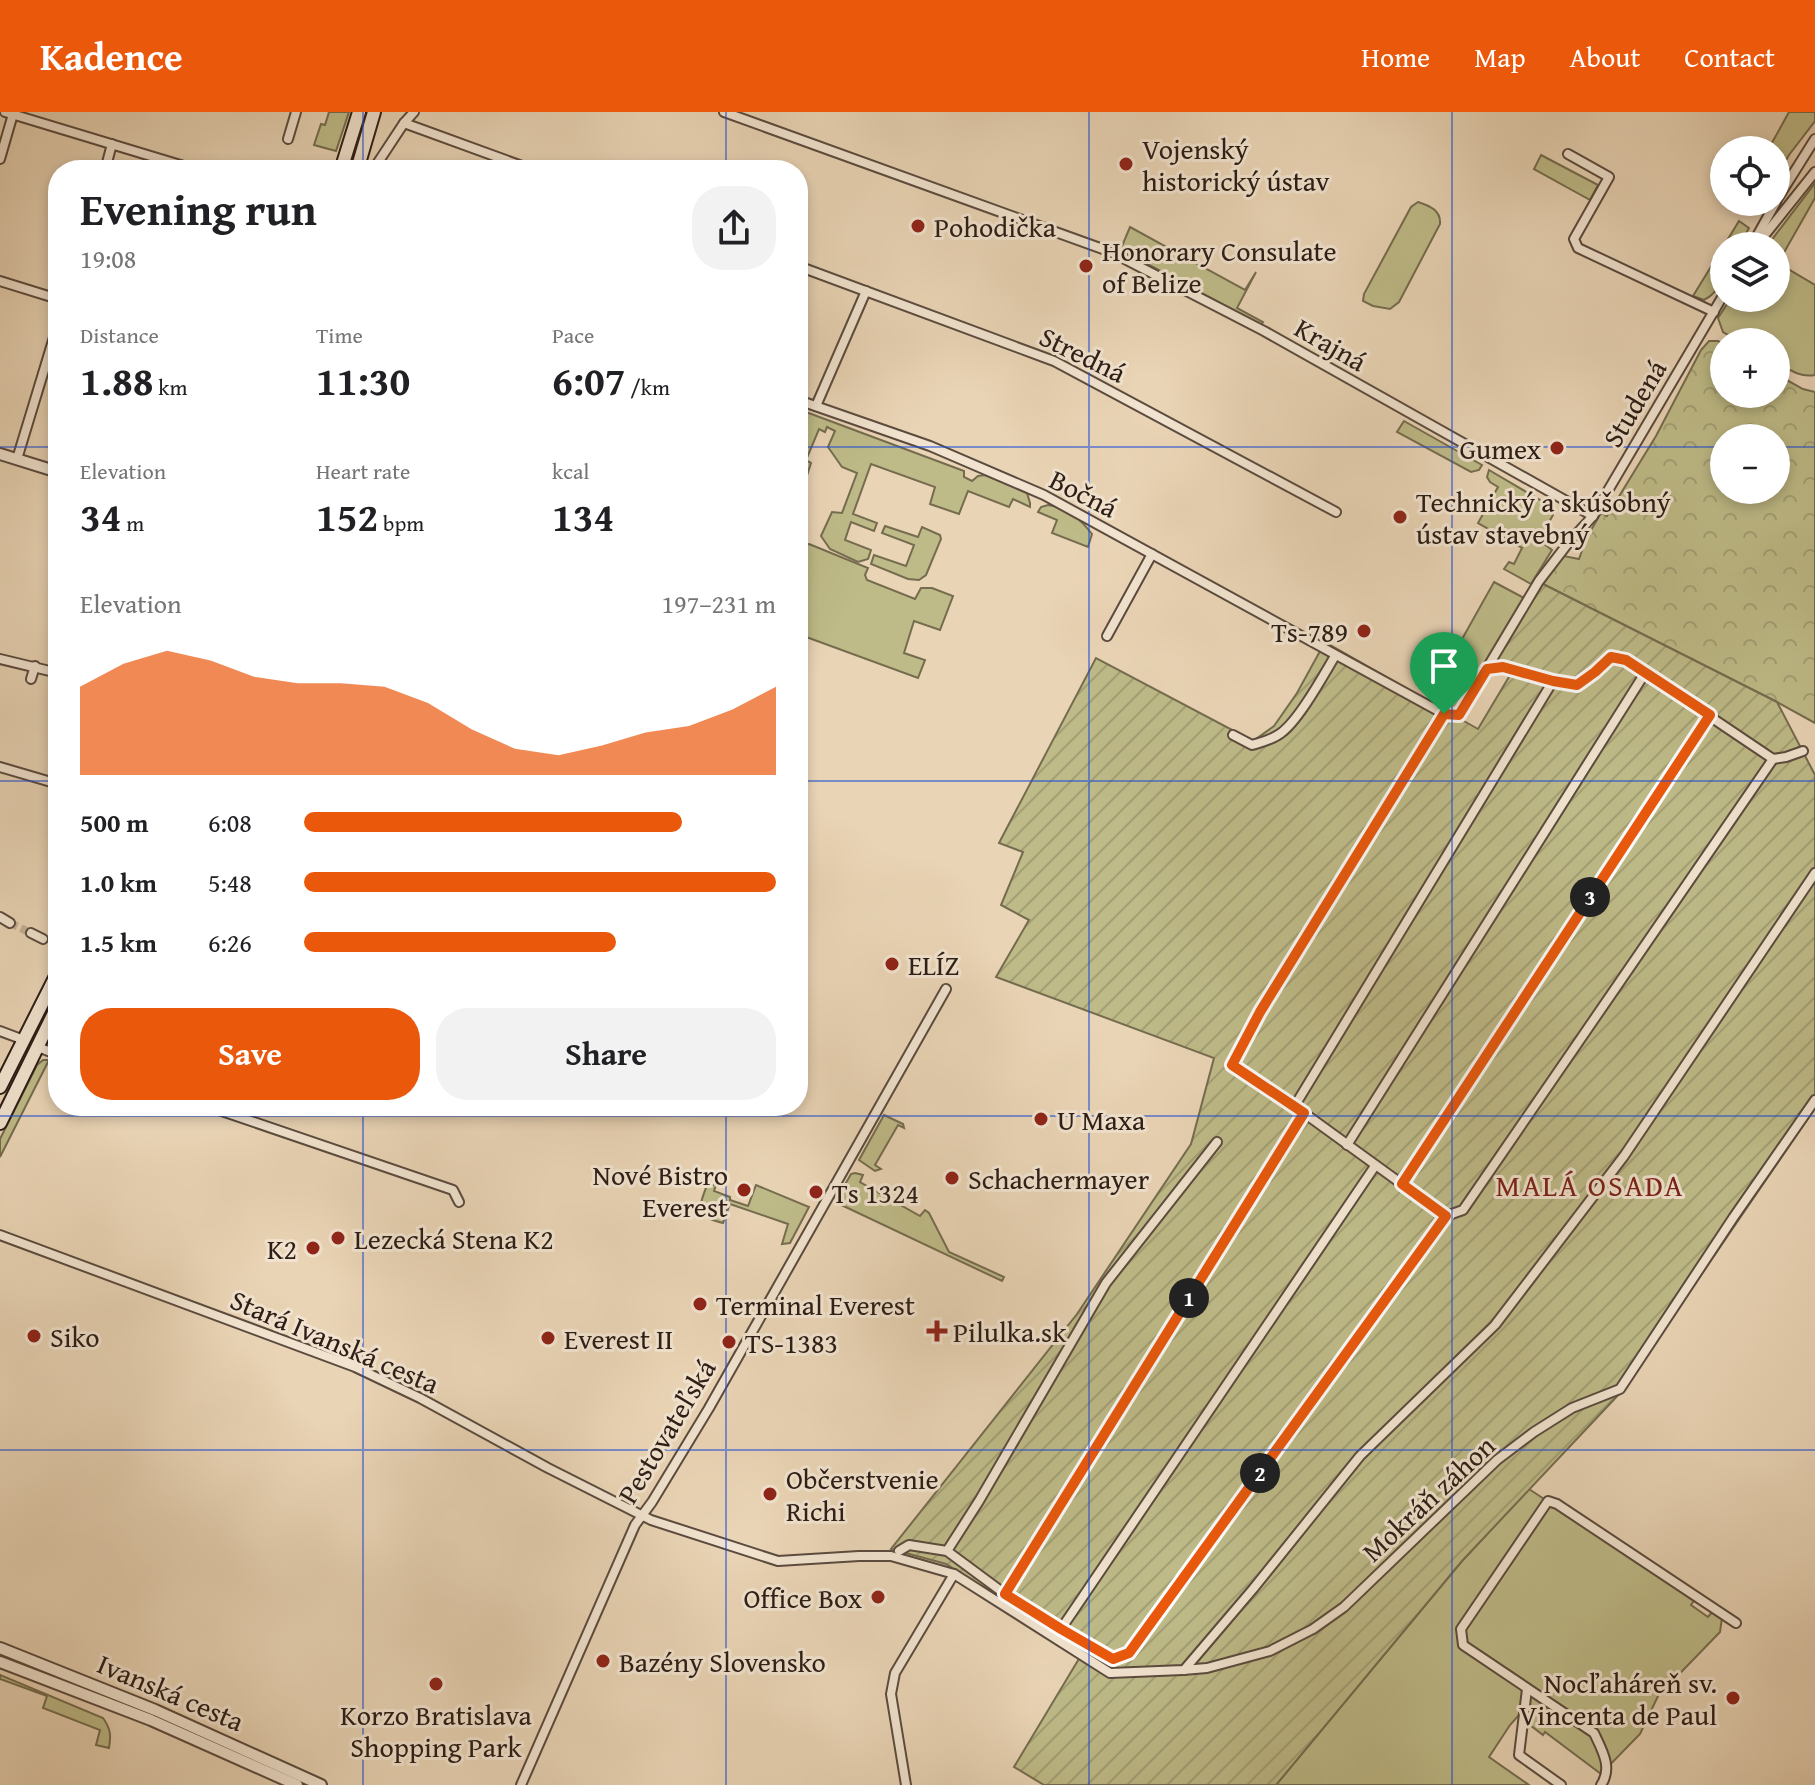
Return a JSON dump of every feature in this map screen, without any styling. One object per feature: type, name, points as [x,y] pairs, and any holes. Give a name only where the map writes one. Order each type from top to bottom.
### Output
[{"type":"main road","points":[[344,160],[359,112]]},
{"type":"main road","points":[[360,160],[374,112]]},
{"type":"main road","points":[[0,1087],[48,992]]},
{"type":"main road","points":[[0,1123],[48,1026]]},
{"type":"main road","points":[[24,1040],[38,1047]]},
{"type":"street","points":[[288,139],[296,112]]},
{"type":"street","points":[[380,160],[414,112]]},
{"type":"street","name":"Krajná","points":[[724,112],[1111,252],[1264,331],[1593,516]]},
{"type":"street","points":[[0,159],[9,113],[164,160]]},
{"type":"street","points":[[404,123],[506,160]]},
{"type":"street","points":[[1790,179],[1815,139]]},
{"type":"street","points":[[108,160],[112,144]]},
{"type":"street","points":[[1568,154],[1609,177],[1574,239],[1578,248],[1710,310]]},
{"type":"street","points":[[1766,232],[1815,172]]},
{"type":"street","name":"Stredná","points":[[808,270],[1054,361],[1336,512]]},
{"type":"street","points":[[0,281],[48,296]]},
{"type":"street","points":[[816,406],[866,291]]},
{"type":"street","name":"Studená","points":[[1459,715],[1539,581],[1593,516],[1714,312]]},
{"type":"street","points":[[17,459],[48,372]]},
{"type":"street","name":"Bočná","points":[[808,403],[899,435],[1044,495],[1444,714],[1459,715]]},
{"type":"street","points":[[0,454],[48,469]]},
{"type":"street","points":[[1107,636],[1152,554]]},
{"type":"street","points":[[1233,735],[1252,745],[1268,741],[1284,731],[1335,656]]},
{"type":"street","points":[[1487,669],[1503,667],[1577,685],[1611,657],[1626,660],[1773,759]]},
{"type":"street","points":[[0,659],[48,670]]},
{"type":"street","points":[[31,679],[35,666]]},
{"type":"street","points":[[1347,1145],[1645,673]]},
{"type":"street","points":[[1294,1107],[1553,681]]},
{"type":"street","points":[[1444,714],[1260,1012],[1232,1065],[1446,1216]]},
{"type":"street","points":[[1402,1184],[1710,715]]},
{"type":"street","points":[[899,1551],[909,1545],[947,1551],[1005,1594],[1113,1659],[1129,1653],[1446,1216],[1463,1210],[1773,759],[1803,751]]},
{"type":"street","points":[[0,767],[48,781]]},
{"type":"street","points":[[1183,1670],[1360,1456],[1495,1325],[1624,1156],[1815,873]]},
{"type":"street","points":[[0,917],[10,923]]},
{"type":"street","points":[[31,933],[43,939]]},
{"type":"street","name":"Pestovateľská","points":[[521,1785],[641,1516],[709,1408],[946,989]]},
{"type":"street","points":[[0,1031],[24,1040]]},
{"type":"street","points":[[38,1047],[48,1051]]},
{"type":"street","name":"Mokráň záhon","points":[[641,1516],[778,1561],[887,1556],[954,1574],[1110,1673],[1207,1668],[1270,1651],[1313,1629],[1344,1607],[1497,1460],[1534,1432],[1572,1408],[1620,1389],[1815,1100]]},
{"type":"street","points":[[1005,1594],[1304,1113]]},
{"type":"street","points":[[236,1116],[453,1190],[459,1202]]},
{"type":"street","points":[[947,1551],[1106,1283],[1217,1142]]},
{"type":"street","points":[[1061,1629],[1375,1166]]},
{"type":"street","name":"Stará Ivanská cesta","points":[[0,1235],[355,1367],[420,1398],[641,1516]]},
{"type":"street","points":[[1601,1785],[1607,1776],[1605,1755],[1594,1733],[1463,1645],[1461,1629],[1548,1501],[1736,1623]]},
{"type":"street","points":[[906,1785],[891,1694],[895,1673],[954,1574]]},
{"type":"street","name":"Ivanská cesta","points":[[0,1648],[155,1710],[321,1785]]},
{"type":"street","name":"Ivanská cesta","points":[[0,1662],[151,1720],[297,1785]]},
{"type":"street","points":[[1527,1689],[1519,1755],[1561,1785]]},
{"type":"green space","points":[[329,112],[349,112],[336,151],[314,145]]},
{"type":"green space","points":[[1789,112],[1815,112],[1815,121],[1790,154],[1790,136],[1776,136]]},
{"type":"green space","points":[[1541,155],[1598,185],[1590,200],[1534,169]]},
{"type":"green space","points":[[1815,183],[1815,198],[1790,242],[1790,232],[1778,232]]},
{"type":"green space","points":[[1418,202],[1437,212],[1440,224],[1399,302],[1390,309],[1373,306],[1363,301],[1364,294],[1411,207]]},
{"type":"green space","points":[[1739,221],[1749,228],[1747,232],[1732,232]]},
{"type":"green space","points":[[1130,227],[1245,290],[1256,272],[1237,308],[1263,322],[1261,325],[1127,253],[1122,246]]},
{"type":"green space","points":[[1710,268],[1710,297],[1704,300],[1693,296]]},
{"type":"green space","points":[[1790,270],[1815,285],[1815,375],[1790,370],[1790,328],[1722,328],[1718,318],[1722,312],[1790,312]]},
{"type":"green space","points":[[1709,341],[1710,408],[1790,408],[1790,382],[1815,392],[1815,723],[1543,584],[1564,556],[1579,559],[1601,513],[1607,516],[1656,436],[1701,350]]},
{"type":"green space","points":[[808,413],[964,471],[964,477],[972,481],[985,475],[1027,493],[1030,507],[1013,499],[1009,507],[968,491],[959,514],[930,504],[935,487],[871,464],[853,514],[877,523],[874,531],[851,522],[845,540],[871,550],[868,559],[858,562],[830,549],[821,536],[832,512],[842,513],[857,473],[842,467],[828,447],[835,431],[827,427],[825,432],[819,429],[808,455]]},
{"type":"green space","points":[[1404,421],[1482,465],[1479,470],[1471,472],[1397,432]]},
{"type":"green space","points":[[1489,470],[1552,507],[1553,515],[1539,540],[1552,550],[1531,584],[1504,569],[1509,562],[1514,564],[1522,548],[1478,523],[1498,487],[1487,477]]},
{"type":"green space","points":[[1048,505],[1068,511],[1083,524],[1092,534],[1088,547],[1052,533],[1057,520],[1038,512]]},
{"type":"green space","points":[[885,526],[918,537],[922,527],[940,535],[926,575],[919,580],[908,579],[871,564],[874,555],[906,566],[914,545],[882,533]]},
{"type":"green space","points":[[808,544],[868,568],[865,575],[867,580],[915,599],[921,588],[932,588],[953,596],[940,630],[914,621],[904,653],[925,660],[918,678],[808,638]]},
{"type":"green space","points":[[1494,582],[1524,598],[1457,712],[1451,712],[1444,709],[1438,682]]},
{"type":"green space","points":[[1543,584],[1777,702],[1815,775],[1815,1108],[1621,1392],[1462,1561],[1276,1785],[1044,1785],[1014,1767],[1083,1652],[946,1564],[891,1549],[1077,1314],[1191,1144],[1214,1058],[996,977],[1029,920],[1001,905],[1023,852],[999,843],[1096,658],[1253,741],[1274,726],[1297,693],[1325,642],[1478,729],[1516,665],[1495,662]]},
{"type":"green space","points":[[48,1060],[0,1157],[0,1139],[37,1065]]},
{"type":"green space","points":[[884,1115],[903,1124],[904,1128],[898,1125],[875,1165],[881,1169],[875,1171],[859,1160]]},
{"type":"green space","points":[[851,1174],[863,1175],[860,1182],[920,1216],[925,1210],[949,1252],[1004,1277],[1002,1281],[835,1202]]},
{"type":"green space","points":[[707,1185],[716,1185],[714,1191],[748,1206],[756,1185],[809,1207],[790,1243],[782,1244],[788,1224],[730,1204],[723,1223],[703,1214],[701,1206]]},
{"type":"green space","points":[[1529,1489],[1695,1599],[1691,1605],[1708,1617],[1713,1611],[1722,1618],[1720,1632],[1658,1696],[1640,1734],[1601,1774],[1518,1716],[1489,1757],[1529,1785],[1276,1785],[1462,1561]]},
{"type":"green space","points":[[0,1675],[103,1718],[110,1733],[109,1748],[96,1745],[100,1730],[43,1708],[47,1696],[0,1679]]},
{"type":"tunnel","points":[[10,923],[31,933]]},
{"type":"place","name":"Vojenský historický ústav","points":[[1126,164]]},
{"type":"place","name":"Pohodička","points":[[918,226]]},
{"type":"place","name":"Honorary Consulate of Belize","points":[[1086,266]]},
{"type":"place","name":"Gumex","points":[[1557,448]]},
{"type":"place","name":"Technický a skúšobný ústav stavebný","points":[[1400,517]]},
{"type":"place","name":"Ts-789","points":[[1364,631]]},
{"type":"place","name":"ELÍZ","points":[[892,964]]},
{"type":"place","name":"U Maxa","points":[[1041,1119]]},
{"type":"place","name":"Schachermayer","points":[[952,1178]]},
{"type":"place","name":"Nové Bistro Everest","points":[[744,1190]]},
{"type":"place","name":"Ts 1324","points":[[816,1192]]},
{"type":"place","name":"Lezecká Stena K2","points":[[338,1238]]},
{"type":"place","name":"K2","points":[[313,1248]]},
{"type":"place","name":"Terminal Everest","points":[[700,1304]]},
{"type":"place","name":"Pilulka.sk","points":[[937,1331]]},
{"type":"place","name":"Siko","points":[[34,1336]]},
{"type":"place","name":"Everest II","points":[[548,1338]]},
{"type":"place","name":"TS-1383","points":[[729,1342]]},
{"type":"place","name":"Občerstvenie Richi","points":[[770,1494]]},
{"type":"place","name":"Office Box","points":[[878,1597]]},
{"type":"place","name":"Bazény Slovensko","points":[[603,1661]]},
{"type":"place","name":"Korzo Bratislava Shopping Park","points":[[436,1684]]},
{"type":"place","name":"Nocľaháreň sv. Vincenta de Paul","points":[[1733,1698]]},
{"type":"district","name":"MALÁ OSADA","points":[[1590,1185]]},
{"type":"route","points":[[1611,657],[1626,660],[1710,715],[1402,1184],[1446,1216],[1129,1653],[1113,1659],[1005,1594],[1304,1113],[1232,1065],[1260,1012],[1444,714],[1459,715],[1487,669],[1503,667],[1577,685],[1611,657]]}]
